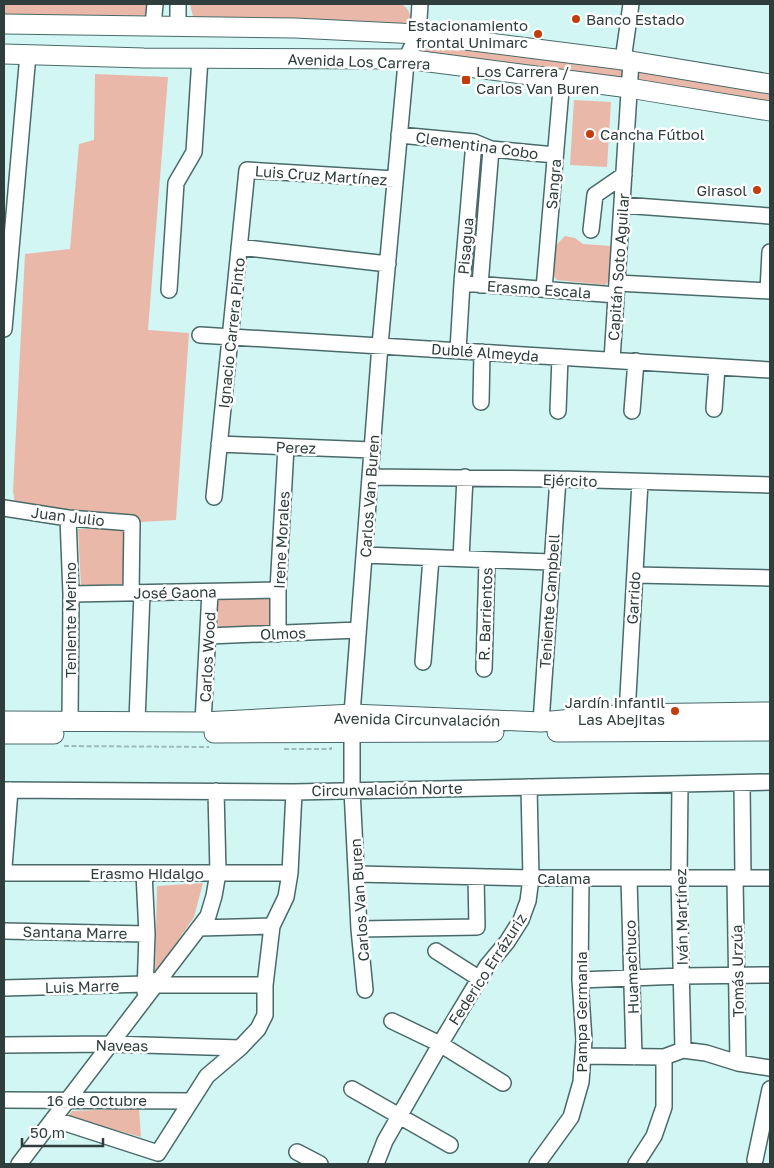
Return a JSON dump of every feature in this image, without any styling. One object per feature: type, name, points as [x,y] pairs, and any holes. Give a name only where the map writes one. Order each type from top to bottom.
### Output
[{"type":"main road","name":"Avenida Los Carrera","points":[[4,24],[294,28],[418,34],[627,61],[770,84]]},
{"type":"main road","name":"Avenida Los Carrera","points":[[4,54],[200,58],[406,59],[562,78],[770,111]]},
{"type":"main road","name":"Avenida Circunvalación","points":[[4,720],[203,722],[352,714],[540,722],[627,714],[770,712]]},
{"type":"main road","name":"Avenida Circunvalación","points":[[4,734],[770,731]]},
{"type":"street","points":[[153,26],[155,4]]},
{"type":"street","points":[[178,4],[178,26]]},
{"type":"street","name":"Carlos Van Buren","points":[[365,990],[359,929],[352,790],[352,714],[380,345],[406,59],[418,34],[420,4]]},
{"type":"street","name":"Capitán Soto Aguilar","points":[[612,360],[629,88],[627,61],[631,4]]},
{"type":"street","points":[[4,328],[28,54]]},
{"type":"street","points":[[169,290],[176,182],[194,152],[200,58]]},
{"type":"street","name":"Sangra","points":[[544,290],[562,78]]},
{"type":"street","name":"Clementina Cobo","points":[[399,135],[474,142],[492,149],[555,155]]},
{"type":"street","name":"Pisagua","points":[[458,350],[474,142]]},
{"type":"street","name":"Pisagua","points":[[480,285],[492,149]]},
{"type":"street","name":"Luis Cruz Martínez","points":[[247,170],[395,179]]},
{"type":"street","name":"Ignacio Carrera Pinto","points":[[214,497],[247,170]]},
{"type":"street","name":"Capitán Soto Aguilar","points":[[591,230],[594,195],[624,175]]},
{"type":"street","points":[[622,205],[770,216]]},
{"type":"street","points":[[239,247],[388,264]]},
{"type":"street","points":[[769,291],[770,252]]},
{"type":"street","name":"Erasmo Escala","points":[[462,283],[544,290],[769,291]]},
{"type":"street","name":"Dublé Almeyda","points":[[200,335],[770,370]]},
{"type":"street","points":[[481,402],[482,352]]},
{"type":"street","points":[[558,411],[560,357]]},
{"type":"street","points":[[632,411],[636,362]]},
{"type":"street","points":[[714,409],[717,367]]},
{"type":"street","name":"Perez","points":[[219,444],[372,450]]},
{"type":"street","name":"Irene Morales","points":[[278,634],[278,590],[286,447]]},
{"type":"street","name":"Ejército","points":[[370,477],[465,477],[770,485]]},
{"type":"street","points":[[461,559],[465,477]]},
{"type":"street","name":"Teniente Campbell","points":[[540,722],[558,479]]},
{"type":"street","name":"Garrido","points":[[627,714],[640,482]]},
{"type":"street","name":"Juan Julio","points":[[4,508],[68,518],[132,523],[136,593]]},
{"type":"street","name":"Teniente Merino","points":[[68,518],[71,594],[70,721]]},
{"type":"street","points":[[364,555],[551,562]]},
{"type":"street","points":[[424,662],[431,558]]},
{"type":"street","name":"R. Barrientos","points":[[484,669],[487,560]]},
{"type":"street","points":[[635,575],[770,578]]},
{"type":"street","name":"José Gaona","points":[[71,594],[278,590]]},
{"type":"street","name":"Carlos Wood","points":[[203,722],[210,592]]},
{"type":"street","points":[[136,593],[138,721]]},
{"type":"street","name":"Olmos","points":[[208,636],[358,630]]},
{"type":"street","name":"Circunvalación Norte","points":[[7,790],[294,792],[770,782]]},
{"type":"street","name":"Tomás Urzúa","points":[[738,1063],[739,878],[742,783]]},
{"type":"street","name":"Iván Martínez","points":[[680,784],[683,1050]]},
{"type":"street","name":"Federico Errázuriz","points":[[376,1164],[385,1141],[440,1044],[480,979],[521,920],[528,901],[531,878],[529,787]]},
{"type":"street","points":[[4,868],[7,790]]},
{"type":"street","points":[[19,1164],[111,1044],[151,987],[208,916],[218,873],[216,792]]},
{"type":"street","points":[[54,1119],[158,1153],[207,1076],[240,1048],[258,1029],[265,1015],[265,985],[272,926],[286,897],[290,873],[294,792]]},
{"type":"street","name":"Erasmo Hidalgo","points":[[4,873],[290,873]]},
{"type":"street","points":[[144,873],[151,987]]},
{"type":"street","name":"Calama","points":[[357,874],[531,878],[770,878]]},
{"type":"street","points":[[359,929],[477,928],[476,876]]},
{"type":"street","name":"Pampa Germania","points":[[537,1164],[571,1117],[581,1082],[584,1040],[580,980],[581,878]]},
{"type":"street","name":"Huamachuco","points":[[629,878],[630,978],[634,1057]]},
{"type":"street","points":[[199,928],[272,926]]},
{"type":"street","name":"Santana Marre","points":[[4,931],[147,934]]},
{"type":"street","points":[[436,951],[480,979]]},
{"type":"street","points":[[580,980],[682,976],[770,976]]},
{"type":"street","name":"Luis Marre","points":[[4,988],[265,985]]},
{"type":"street","points":[[392,1021],[440,1044],[503,1083]]},
{"type":"street","name":"Naveas","points":[[4,1045],[111,1044],[240,1048]]},
{"type":"street","points":[[583,1056],[664,1057],[683,1050],[706,1052],[738,1063],[770,1068]]},
{"type":"street","points":[[636,1164],[654,1136],[664,1107],[664,1057]]},
{"type":"street","points":[[352,1089],[450,1145]]},
{"type":"street","points":[[755,1160],[770,1089]]},
{"type":"street","name":"16 de Octubre","points":[[4,1100],[191,1101]]},
{"type":"street","points":[[297,1152],[320,1164]]},
{"type":"path","points":[[283,749],[331,749],[332,733]]},
{"type":"path","points":[[62,746],[216,748]]},
{"type":"shaded area","points":[[4,4],[151,4],[148,14],[143,19],[4,20]]},
{"type":"shaded area","points":[[190,4],[401,4],[409,13],[410,25],[200,23],[193,17]]},
{"type":"shaded area","points":[[420,37],[770,87],[770,108],[413,58]]},
{"type":"shaded area","points":[[95,74],[168,77],[148,330],[189,333],[176,520],[141,522],[73,514],[15,503],[13,491],[25,254],[70,249],[79,144],[94,140]]},
{"type":"shaded area","name":"Cancha Fútbol","points":[[574,100],[611,102],[607,167],[570,165]]},
{"type":"shaded area","points":[[565,236],[575,238],[583,244],[612,246],[610,280],[605,285],[557,280],[553,275],[555,246]]},
{"type":"shaded area","points":[[78,529],[124,529],[123,584],[81,586]]},
{"type":"shaded area","points":[[272,597],[271,625],[217,628],[218,599]]},
{"type":"shaded area","points":[[203,883],[194,917],[155,974],[157,886]]},
{"type":"shaded area","points":[[139,1108],[141,1137],[67,1117],[72,1111]]},
{"type":"place","name":"Banco Estado","points":[[576,19]]},
{"type":"place","name":"Estacionamiento frontal Unimarc","points":[[538,34]]},
{"type":"place","name":"Los Carrera / Carlos Van Buren","points":[[466,80]]},
{"type":"place","name":"Cancha Fútbol","points":[[590,134]]},
{"type":"place","name":"Girasol","points":[[757,190]]},
{"type":"place","name":"Jardín Infantil Las Abejitas","points":[[675,711]]}]
